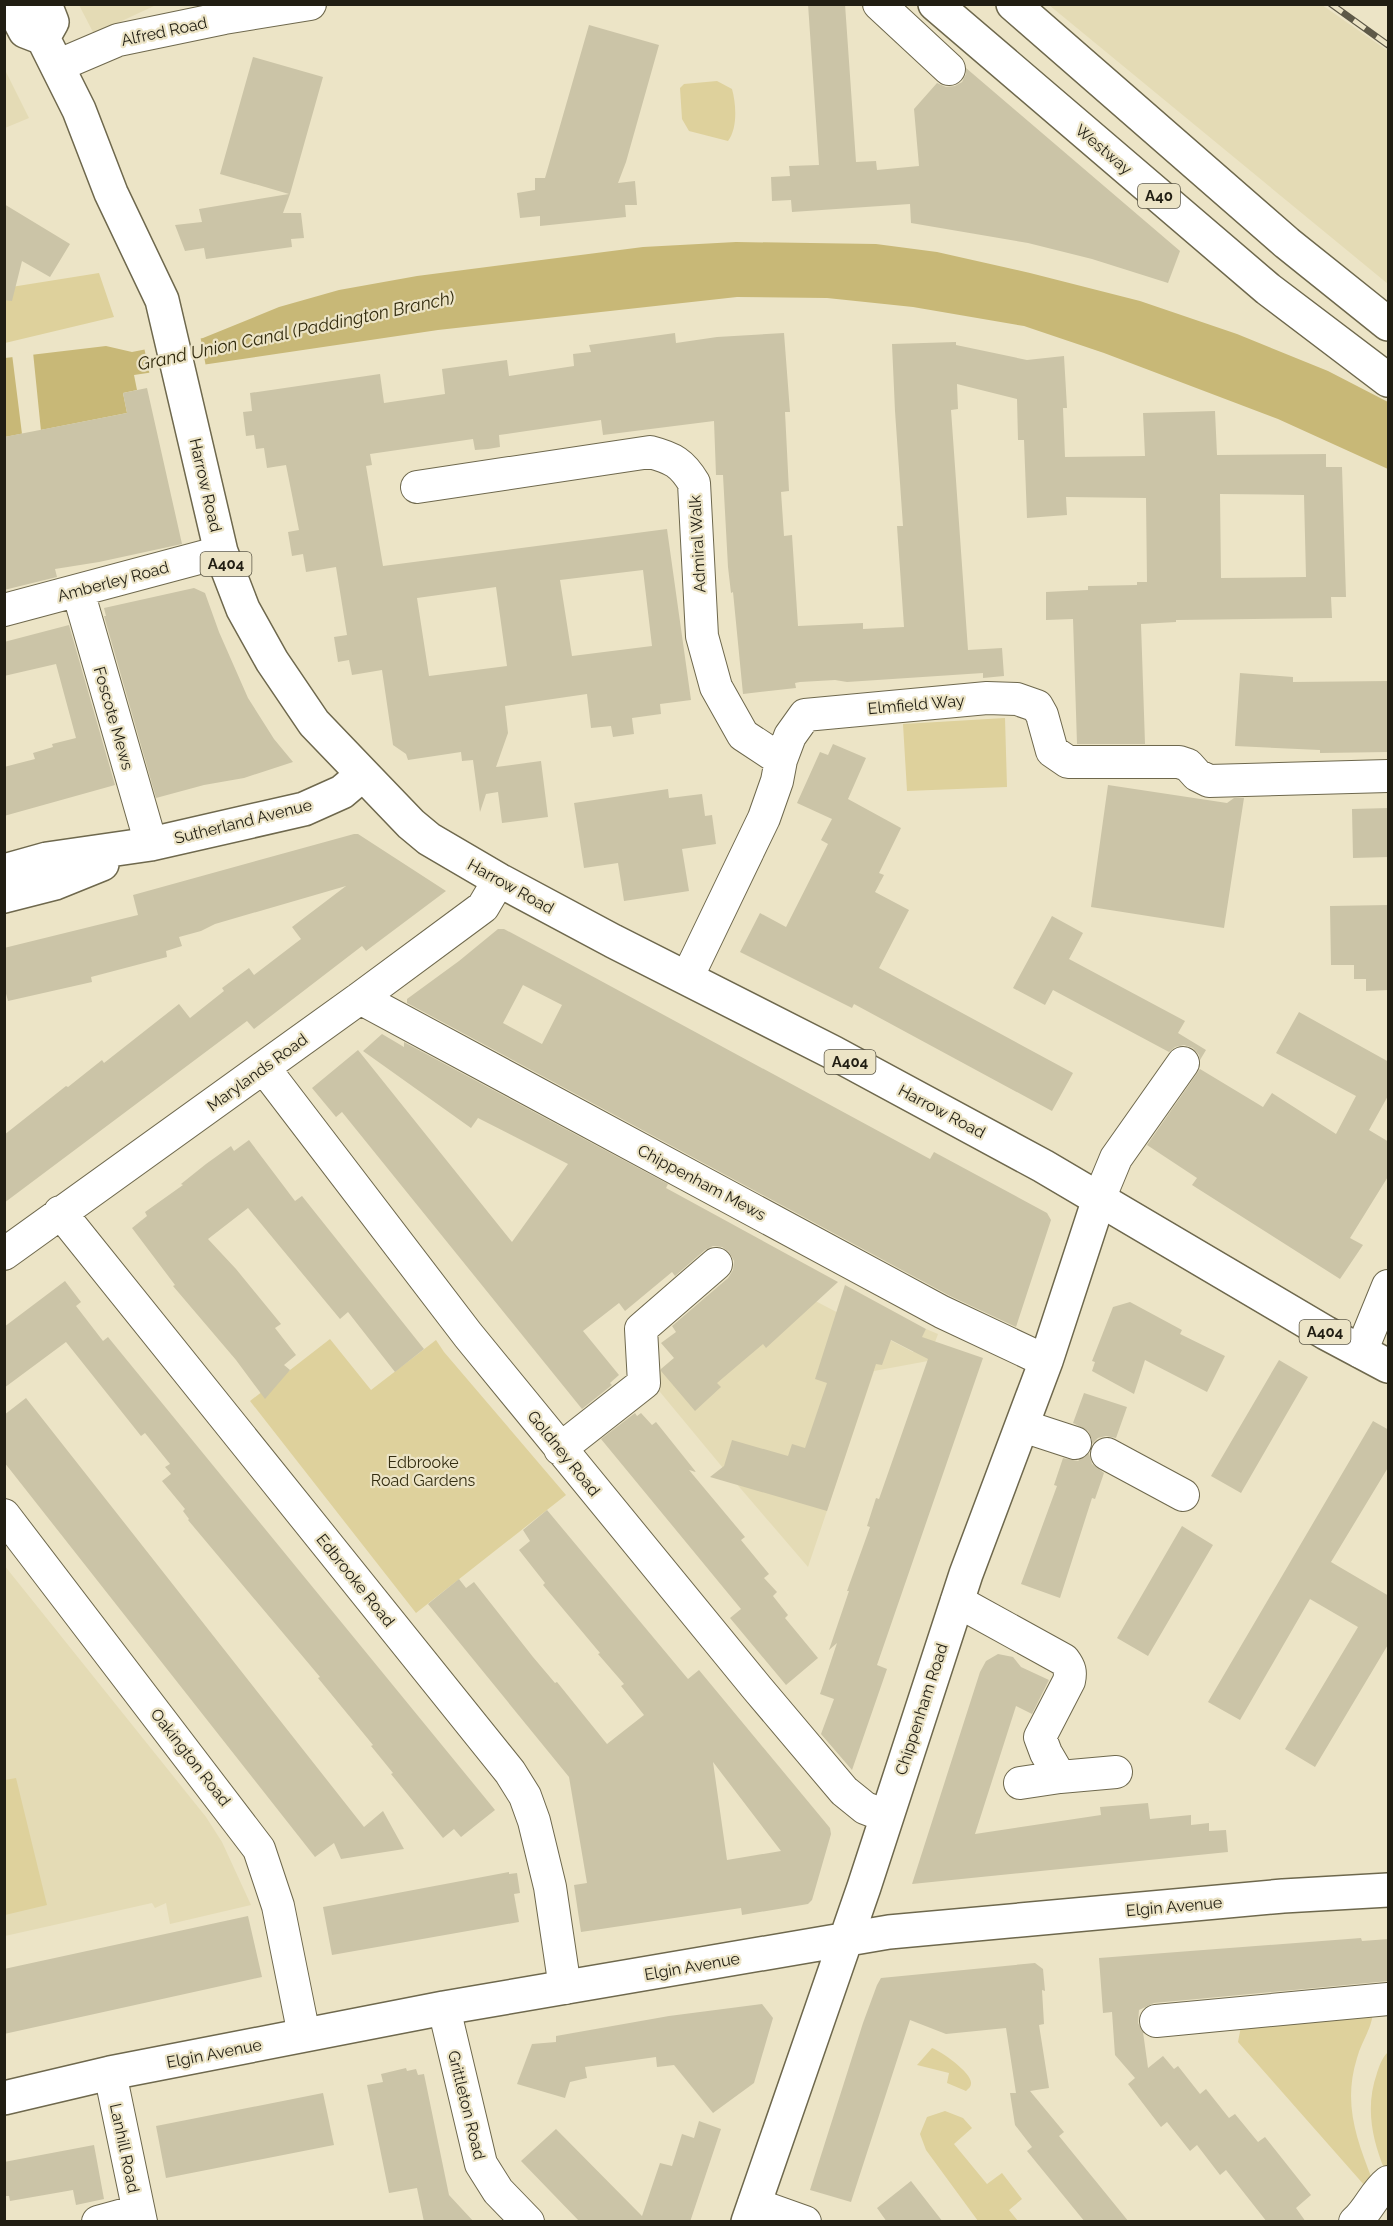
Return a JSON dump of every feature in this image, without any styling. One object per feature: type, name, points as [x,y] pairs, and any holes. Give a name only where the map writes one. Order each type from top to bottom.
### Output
[{"type":"main road","name":"Harrow Road","points":[[11,4],[25,31],[50,52],[79,110],[111,193],[162,300],[168,317],[221,552],[243,609],[272,662],[314,723],[362,775],[429,839],[499,880],[1035,1161],[1375,1359]]},
{"type":"main road","points":[[45,4],[52,22],[50,52]]},
{"type":"main road","name":"Westway","points":[[935,4],[1268,289],[1389,380]]},
{"type":"main road","points":[[1012,4],[1287,243],[1389,324]]},
{"type":"main road","name":"Sutherland Avenue","points":[[4,871],[47,859],[152,844],[304,809],[342,792],[362,775]]},
{"type":"main road","name":"Sutherland Avenue","points":[[4,896],[55,883],[152,844]]},
{"type":"main road","name":"Chippenham Road","points":[[751,2213],[846,1940],[966,1574],[1023,1426],[1099,1199]]},
{"type":"main road","name":"Elgin Avenue","points":[[4,2098],[110,2073],[444,2008],[912,1930],[1283,1896],[1389,1890]]},
{"type":"street","name":"Alfred Road","points":[[50,52],[224,18],[310,4]]},
{"type":"street","points":[[879,4],[949,69]]},
{"type":"street","name":"Admiral Walk","points":[[417,487],[650,452],[669,457],[686,469],[694,483],[702,636],[716,687],[743,735],[781,760]]},
{"type":"street","name":"Amberley Road","points":[[4,610],[221,552]]},
{"type":"street","name":"Foscote Mews","points":[[78,591],[152,844]]},
{"type":"street","name":"Elmfield Way","points":[[687,978],[764,818],[790,736],[806,715],[987,698],[1017,699],[1037,706],[1042,715],[1052,751],[1068,762],[1179,762],[1188,765],[1197,775],[1209,781],[1389,776]]},
{"type":"street","name":"Marylands Road","points":[[4,1254],[264,1068],[483,907],[499,880]]},
{"type":"street","name":"Chippenham Mews","points":[[360,998],[942,1312],[1046,1361]]},
{"type":"street","points":[[1099,1199],[1116,1158],[1183,1063]]},
{"type":"street","name":"Goldney Road","points":[[264,1068],[468,1335],[749,1679],[844,1791],[865,1808],[886,1816]]},
{"type":"street","name":"Edbrooke Road","points":[[60,1212],[510,1772],[525,1796],[534,1821],[550,1887],[565,1988]]},
{"type":"street","points":[[560,1449],[645,1383],[641,1329],[716,1264]]},
{"type":"street","points":[[1375,1359],[1389,1286]]},
{"type":"street","points":[[1023,1426],[1075,1443]]},
{"type":"street","points":[[1107,1454],[1183,1495]]},
{"type":"street","name":"Oakington Road","points":[[4,1515],[260,1849],[278,1906],[304,2035]]},
{"type":"street","points":[[957,1601],[1064,1660],[1069,1667],[1071,1673],[1069,1681],[1040,1737],[1046,1754],[1060,1777]]},
{"type":"street","points":[[1020,1784],[1060,1777],[1116,1772]]},
{"type":"street","points":[[1156,2021],[1389,1999]]},
{"type":"street","name":"Grittleton Road","points":[[444,2008],[481,2164],[498,2191],[528,2222]]},
{"type":"street","name":"Lanhill Road","points":[[110,2073],[140,2216]]},
{"type":"street","points":[[1355,2222],[1389,2182]]},
{"type":"street","points":[[751,2213],[805,2222]]},
{"type":"street","points":[[98,2222],[140,2216]]},
{"type":"shaded area","points":[[79,5],[156,5],[94,34]]},
{"type":"shaded area","points":[[1049,5],[1322,5],[1388,51],[1388,284]]},
{"type":"shaded area","points":[[5,70],[29,118],[4,128]]},
{"type":"shaded area","points":[[802,1294],[913,1352],[926,1329],[938,1334],[928,1361],[874,1371],[808,1567],[660,1392],[660,1370],[674,1358]]},
{"type":"shaded area","points":[[4,1565],[206,1817],[222,1842],[251,1905],[170,1924],[166,1903],[155,1908],[152,1903],[5,1936]]},
{"type":"green space","points":[[717,81],[732,89],[735,123],[728,141],[689,131],[682,119],[680,88],[684,84]]},
{"type":"green space","points":[[99,273],[114,317],[5,343],[5,288]]},
{"type":"green space","points":[[1005,718],[1007,787],[907,791],[903,724]]},
{"type":"green space","name":"Edbrooke Road Gardens","points":[[330,1339],[371,1390],[436,1340],[566,1495],[416,1613],[250,1401]]},
{"type":"green space","points":[[16,1778],[47,1905],[5,1915],[5,1780]]},
{"type":"green space","points":[[1373,2006],[1370,2027],[1359,2051],[1351,2090],[1353,2120],[1372,2179],[1365,2186],[1238,2042],[1243,2016]]},
{"type":"green space","points":[[932,2048],[949,2058],[967,2074],[971,2083],[966,2091],[947,2083],[949,2073],[917,2065]]},
{"type":"green space","points":[[1388,2052],[1388,2169],[1385,2171],[1374,2135],[1371,2098],[1381,2061]]},
{"type":"green space","points":[[945,2111],[963,2118],[972,2128],[954,2144],[987,2184],[1002,2173],[1022,2199],[1009,2210],[1018,2221],[978,2221],[926,2150],[920,2134],[927,2117]]},
{"type":"water","name":"Grand Union Canal (Paddington Branch)","points":[[736,242],[876,244],[937,252],[1140,301],[1237,334],[1328,371],[1388,402],[1388,469],[1278,419],[1104,353],[1024,326],[913,307],[827,298],[737,297],[438,330],[134,375],[137,390],[123,393],[127,413],[5,437],[5,358],[106,346],[132,352],[203,338],[279,307],[339,290],[417,276],[643,247]]},
{"type":"pier","points":[[200,335],[206,367],[150,376],[144,347]]},
{"type":"pier","points":[[33,352],[41,431],[22,434],[12,354]]},
{"type":"building","points":[[808,4],[845,4],[856,162],[876,161],[877,170],[919,166],[914,109],[937,83],[946,87],[962,82],[966,68],[1180,251],[1168,283],[1092,259],[1028,243],[911,223],[910,204],[792,212],[791,200],[772,201],[771,177],[790,176],[789,166],[819,165]]},
{"type":"building","points":[[589,25],[659,45],[618,183],[635,181],[637,205],[625,205],[626,217],[540,226],[540,216],[520,218],[517,193],[535,190],[535,178],[545,178]]},
{"type":"building","points":[[253,57],[323,77],[290,194],[283,213],[301,213],[304,238],[291,239],[292,247],[206,259],[204,248],[185,251],[175,225],[202,222],[199,209],[289,194],[220,174]]},
{"type":"building","points":[[4,204],[70,244],[50,277],[22,261],[12,301],[4,300]]},
{"type":"building","points":[[675,333],[676,343],[717,337],[784,333],[790,412],[785,412],[789,491],[781,492],[784,536],[792,535],[798,626],[863,623],[863,629],[904,627],[897,526],[903,526],[892,344],[956,342],[956,345],[1027,360],[1064,356],[1067,408],[1063,408],[1065,457],[1145,456],[1143,413],[1215,411],[1217,455],[1326,454],[1326,467],[1342,467],[1346,597],[1331,597],[1332,618],[1176,620],[1176,622],[1141,624],[1145,744],[1077,744],[1073,619],[1046,620],[1046,592],[1088,590],[1088,586],[1137,585],[1137,582],[1147,582],[1146,498],[1066,497],[1067,515],[1027,518],[1024,440],[1018,440],[1017,399],[957,384],[958,409],[951,410],[968,650],[1002,648],[1004,676],[983,678],[983,673],[847,682],[835,680],[800,682],[795,683],[796,688],[743,694],[733,592],[731,593],[728,567],[723,475],[716,475],[714,421],[603,435],[601,420],[499,435],[500,447],[488,449],[475,450],[473,439],[370,454],[372,465],[366,466],[383,566],[667,529],[691,700],[660,704],[661,714],[632,718],[634,734],[613,737],[611,726],[591,728],[587,694],[505,706],[508,733],[496,767],[541,761],[548,817],[502,823],[498,792],[486,794],[480,812],[473,760],[462,761],[461,752],[408,760],[406,754],[393,745],[382,670],[352,675],[349,660],[338,662],[334,637],[347,635],[336,567],[306,572],[303,554],[292,556],[288,532],[299,530],[286,465],[267,468],[264,448],[256,449],[254,435],[246,436],[243,412],[252,411],[250,393],[380,374],[384,403],[445,394],[442,369],[507,360],[509,376],[574,366],[573,354],[591,352],[589,345]],"holes":[[[1220,494],[1304,495],[1306,577],[1221,578]],[[643,570],[652,646],[572,656],[560,580]],[[496,587],[507,666],[429,676],[417,598]]]},
{"type":"building","points":[[147,388],[182,544],[55,569],[57,577],[4,590],[4,437],[127,413],[123,393]]},
{"type":"building","points":[[194,588],[205,593],[219,632],[248,698],[274,739],[293,762],[244,778],[204,785],[156,798],[104,616],[106,616],[104,608]]},
{"type":"building","points":[[69,625],[115,785],[4,816],[4,767],[35,759],[33,753],[53,747],[52,744],[76,738],[56,664],[4,676],[4,642]]},
{"type":"building","points":[[1240,673],[1293,677],[1293,682],[1389,681],[1389,752],[1320,753],[1320,750],[1235,746]]},
{"type":"building","points":[[833,744],[866,758],[848,799],[901,828],[879,873],[884,875],[875,892],[909,910],[879,968],[1073,1073],[1052,1111],[854,1004],[852,1008],[740,952],[760,913],[786,927],[828,844],[821,840],[832,819],[797,803],[820,752],[828,755]]},
{"type":"building","points":[[1108,785],[1227,803],[1234,798],[1244,798],[1224,928],[1091,907]]},
{"type":"building","points":[[668,789],[669,798],[702,794],[705,816],[712,815],[716,844],[682,849],[689,891],[624,901],[618,863],[584,868],[574,803]]},
{"type":"building","points":[[1389,808],[1389,857],[1353,858],[1352,809]]},
{"type":"building","points":[[358,834],[446,891],[366,951],[362,946],[254,1029],[247,1021],[4,1203],[4,1135],[102,1060],[104,1063],[179,1004],[190,1018],[224,991],[222,988],[249,968],[254,975],[301,939],[292,927],[346,886],[215,924],[201,931],[179,937],[182,946],[166,951],[167,957],[91,977],[92,982],[8,1001],[4,986],[4,948],[138,915],[133,895]]},
{"type":"building","points":[[1389,905],[1389,990],[1366,991],[1366,979],[1354,979],[1354,965],[1331,965],[1330,906]]},
{"type":"building","points":[[1052,916],[1083,933],[1069,959],[1185,1021],[1178,1033],[1206,1050],[1200,1060],[1193,1048],[1184,1045],[1175,1047],[1169,1052],[1053,990],[1045,1005],[1013,988]]},
{"type":"building","points":[[498,929],[504,929],[930,1159],[934,1152],[1047,1213],[1051,1220],[1016,1327],[950,1296],[407,1003],[407,999]],"holes":[[[523,985],[562,1005],[542,1044],[503,1023]]]},
{"type":"building","points":[[1299,1012],[1389,1062],[1389,1094],[1369,1130],[1389,1142],[1389,1175],[1350,1238],[1363,1245],[1340,1279],[1192,1185],[1197,1178],[1147,1145],[1200,1069],[1263,1107],[1272,1093],[1336,1134],[1356,1096],[1276,1053]]},
{"type":"building","points":[[382,1034],[404,1047],[404,1042],[668,1184],[666,1188],[838,1282],[766,1348],[763,1344],[717,1383],[721,1387],[695,1411],[661,1371],[674,1358],[661,1343],[676,1332],[672,1326],[728,1278],[733,1270],[734,1261],[729,1252],[722,1247],[713,1246],[705,1250],[675,1276],[672,1272],[625,1311],[619,1303],[583,1331],[619,1375],[610,1383],[612,1385],[582,1409],[342,1112],[336,1117],[312,1088],[358,1050],[512,1242],[568,1164],[478,1118],[471,1128],[363,1051]]},
{"type":"building","points":[[249,1140],[295,1201],[302,1196],[424,1349],[395,1372],[348,1312],[340,1319],[248,1208],[208,1239],[281,1324],[275,1328],[296,1355],[284,1365],[290,1370],[265,1399],[236,1360],[173,1286],[175,1285],[132,1228],[147,1216],[145,1212],[183,1185],[181,1184],[206,1164],[231,1146],[234,1151]]},
{"type":"building","points":[[65,1281],[81,1302],[76,1306],[103,1341],[108,1337],[495,1810],[461,1837],[454,1829],[443,1838],[391,1774],[393,1773],[371,1746],[373,1745],[318,1678],[320,1677],[188,1520],[183,1511],[185,1509],[162,1481],[171,1474],[165,1467],[170,1464],[145,1433],[141,1436],[66,1342],[4,1388],[4,1327]]},
{"type":"building","points":[[845,1285],[926,1329],[922,1337],[983,1358],[877,1665],[887,1669],[852,1770],[821,1734],[834,1699],[820,1694],[837,1643],[829,1650],[870,1527],[867,1526],[876,1498],[879,1499],[928,1359],[891,1340],[882,1365],[876,1364],[827,1511],[710,1477],[724,1466],[732,1440],[788,1456],[792,1444],[805,1448],[827,1383],[815,1379]]},
{"type":"building","points":[[1130,1302],[1182,1330],[1180,1334],[1225,1356],[1207,1392],[1145,1360],[1134,1394],[1092,1371],[1095,1362],[1092,1361],[1113,1307]]},
{"type":"building","points":[[1279,1360],[1308,1377],[1241,1493],[1211,1476]]},
{"type":"building","points":[[1084,1393],[1127,1407],[1116,1438],[1106,1436],[1098,1438],[1092,1444],[1088,1431],[1073,1423]]},
{"type":"building","points":[[26,1398],[364,1827],[383,1811],[404,1849],[341,1859],[334,1843],[315,1857],[4,1462],[4,1415]]},
{"type":"building","points":[[635,1413],[637,1416],[641,1413],[652,1425],[656,1422],[696,1472],[689,1470],[745,1537],[741,1540],[769,1574],[764,1578],[777,1592],[773,1596],[788,1615],[785,1618],[818,1658],[786,1685],[730,1618],[741,1609],[601,1439]]},
{"type":"building","points":[[1373,1421],[1389,1430],[1389,1466],[1331,1562],[1389,1596],[1389,1643],[1315,1767],[1285,1749],[1358,1627],[1310,1599],[1240,1720],[1208,1702]]},
{"type":"building","points":[[1089,1453],[1092,1464],[1104,1473],[1095,1499],[1092,1498],[1060,1598],[1021,1584],[1057,1486],[1054,1485],[1063,1458],[1078,1461]]},
{"type":"building","points":[[547,1510],[688,1679],[699,1670],[830,1828],[831,1834],[812,1900],[808,1904],[742,1915],[741,1908],[581,1932],[574,1885],[587,1883],[569,1777],[428,1604],[459,1579],[466,1588],[474,1582],[533,1657],[555,1683],[557,1682],[607,1744],[644,1715],[621,1686],[624,1684],[543,1585],[545,1583],[519,1550],[530,1541],[523,1530]],"holes":[[[713,1762],[781,1851],[727,1860]]]},
{"type":"building","points":[[1182,1526],[1213,1545],[1148,1656],[1117,1638]]},
{"type":"building","points":[[998,1654],[1013,1657],[1021,1667],[1049,1680],[1032,1714],[1016,1706],[975,1834],[1101,1815],[1100,1807],[1148,1803],[1150,1819],[1191,1815],[1191,1825],[1209,1823],[1209,1831],[1226,1830],[1228,1852],[912,1884],[980,1672],[986,1661]]},
{"type":"building","points":[[509,1872],[509,1874],[517,1873],[520,1893],[514,1894],[519,1922],[332,1955],[323,1907]]},
{"type":"building","points":[[248,1916],[262,1977],[4,2034],[4,1969]]},
{"type":"building","points":[[1361,1938],[1362,1941],[1389,1939],[1389,1981],[1154,2003],[1139,2010],[1138,2023],[1143,2032],[1148,2068],[1163,2056],[1174,2069],[1178,2066],[1200,2094],[1206,2089],[1229,2118],[1235,2114],[1258,2142],[1265,2137],[1311,2195],[1296,2208],[1306,2222],[1267,2222],[1226,2170],[1220,2175],[1197,2145],[1190,2151],[1167,2122],[1161,2127],[1128,2084],[1135,2078],[1115,2055],[1112,2012],[1103,2013],[1099,1958]]},
{"type":"building","points":[[1035,1963],[1043,1969],[1044,2024],[1039,2025],[1049,2088],[1030,2091],[1064,2132],[1059,2136],[1129,2222],[1085,2222],[1027,2151],[1032,2147],[1015,2125],[1010,2093],[1016,2093],[1006,2028],[946,2034],[910,2020],[851,2202],[810,2190],[863,2023],[881,1978]]},
{"type":"building","points":[[762,2004],[773,2018],[754,2083],[713,2113],[674,2065],[657,2067],[656,2057],[585,2067],[587,2078],[570,2082],[565,2098],[517,2084],[532,2044],[556,2042],[556,2036],[669,2016]]},
{"type":"building","points":[[406,2068],[407,2071],[416,2069],[418,2075],[424,2074],[449,2195],[474,2222],[424,2222],[417,2188],[389,2193],[367,2085],[383,2082],[381,2074]]},
{"type":"building","points":[[323,2093],[334,2145],[166,2178],[156,2126]]},
{"type":"building","points":[[699,2121],[721,2129],[690,2222],[580,2222],[521,2161],[556,2129],[642,2216],[660,2163],[672,2166],[682,2134],[694,2138]]},
{"type":"building","points":[[94,2145],[104,2199],[76,2205],[73,2190],[10,2201],[9,2196],[4,2196],[4,2162]]},
{"type":"building","points":[[911,2181],[943,2222],[887,2222],[877,2208]]},
{"type":"railway","points":[[1331,4],[1388,45]]}]
